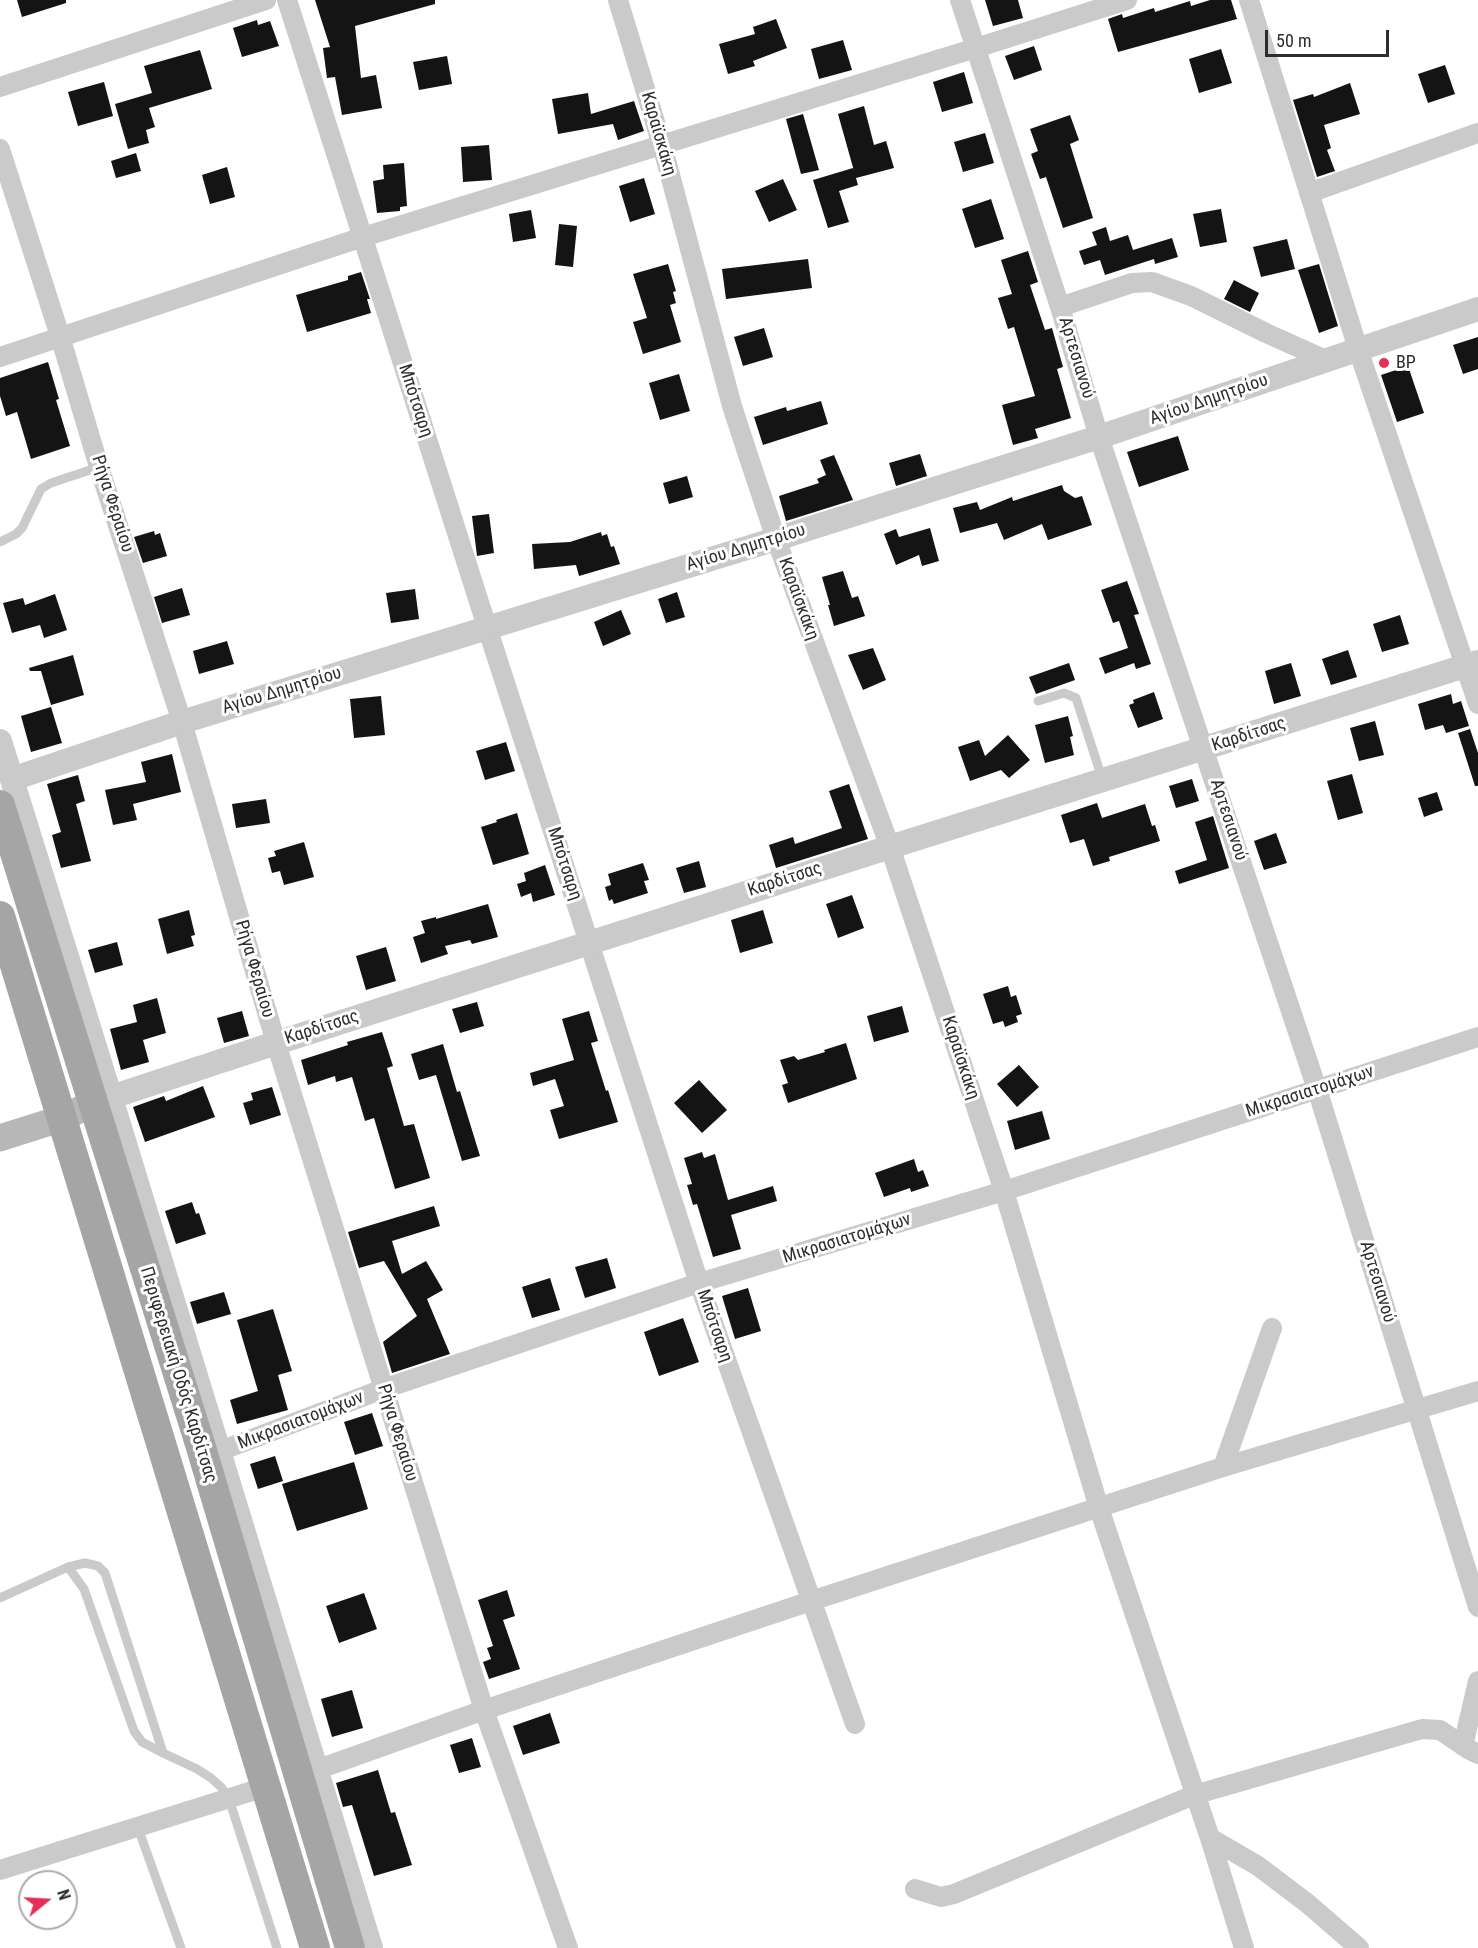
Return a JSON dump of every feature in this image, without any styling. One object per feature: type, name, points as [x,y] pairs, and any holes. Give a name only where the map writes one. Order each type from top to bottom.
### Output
[{"type":"main road","name":"Περιφερειακή Οδός Καρδίτσας","points":[[6,792],[102,1100],[200,1444],[350,1948]]},
{"type":"main road","name":"Περιφερειακή Οδός Καρδίτσας","points":[[0,916],[315,1948]]},
{"type":"main road","points":[[0,1125],[102,1100]]},
{"type":"main road","points":[[0,1138],[60,1111]]},
{"type":"street","points":[[0,87],[266,0]]},
{"type":"street","name":"Μπότσαρη","points":[[287,0],[699,1283],[855,1724]]},
{"type":"street","name":"Καραϊσκάκη","points":[[618,0],[662,145],[732,406],[776,539],[890,847],[1004,1191],[1099,1508],[1210,1838],[1244,1948]]},
{"type":"street","name":"Αρτεσιανού","points":[[960,0],[1060,307],[1099,437],[1317,1089],[1478,1607]]},
{"type":"street","points":[[0,357],[363,237],[1127,0]]},
{"type":"street","points":[[1249,0],[1358,349],[1472,664],[1478,704]]},
{"type":"street","points":[[1309,193],[1478,133]]},
{"type":"street","name":"Ρήγα Φεραίου","points":[[0,149],[99,467],[182,722],[276,1043],[484,1710],[568,1948]]},
{"type":"street","points":[[1060,307],[1132,283],[1152,282],[1191,296],[1326,360]]},
{"type":"street","name":"Αγίου Δημητρίου","points":[[6,792],[182,722],[1099,437],[1478,309]]},
{"type":"street","name":"Καρδίτσας","points":[[102,1100],[890,847],[1472,664]]},
{"type":"street","points":[[0,741],[6,792]]},
{"type":"street","name":"Μικρασιατομάχων","points":[[220,1452],[383,1389],[699,1283],[1004,1191],[1478,1037]]},
{"type":"street","points":[[102,1100],[220,1452],[371,1948]]},
{"type":"street","points":[[1223,1467],[1272,1328]]},
{"type":"street","points":[[316,1770],[484,1710],[811,1601],[1223,1467],[1478,1391]]},
{"type":"street","points":[[915,1889],[941,1897],[954,1894],[1194,1795],[1422,1729],[1440,1730],[1470,1750],[1478,1681]]},
{"type":"street","points":[[0,1870],[266,1787]]},
{"type":"street","points":[[1210,1838],[1258,1866],[1307,1903],[1359,1948]]},
{"type":"lane","points":[[0,542],[16,534],[22,528],[41,489],[51,483],[99,467]]},
{"type":"lane","points":[[1038,701],[1064,693],[1076,698],[1103,780]]},
{"type":"lane","points":[[0,1598],[68,1567],[86,1563],[98,1566],[105,1573],[163,1753]]},
{"type":"lane","points":[[68,1567],[84,1589],[134,1731],[142,1742],[211,1778],[229,1799],[277,1948]]},
{"type":"lane","points":[[138,1828],[181,1948]]},
{"type":"building","points":[[17,0],[66,0],[66,3],[22,17]]},
{"type":"building","points":[[315,0],[435,0],[435,4],[355,26],[361,78],[376,75],[382,108],[342,115],[335,77],[327,78],[323,48],[330,47]]},
{"type":"building","points":[[985,0],[1018,0],[1023,18],[993,26]]},
{"type":"building","points":[[1210,0],[1231,0],[1237,19],[1118,52],[1108,19],[1122,14],[1123,18],[1154,8],[1155,12],[1190,1],[1191,6]]},
{"type":"building","points":[[776,19],[787,48],[753,61],[755,66],[728,74],[719,44],[755,34],[753,27]]},
{"type":"building","points":[[257,20],[258,25],[270,21],[279,46],[242,57],[233,28]]},
{"type":"building","points":[[843,40],[852,70],[819,79],[811,49]]},
{"type":"building","points":[[1034,46],[1042,70],[1014,80],[1005,56]]},
{"type":"building","points":[[1221,49],[1232,83],[1199,93],[1189,59]]},
{"type":"building","points":[[200,50],[212,89],[149,108],[155,127],[146,130],[149,143],[128,149],[115,104],[152,93],[144,66]]},
{"type":"building","points":[[447,56],[452,84],[419,90],[413,62]]},
{"type":"building","points":[[1445,65],[1455,94],[1428,103],[1418,74]]},
{"type":"building","points":[[964,72],[973,103],[942,112],[933,82]]},
{"type":"building","points":[[104,82],[113,116],[78,126],[68,92]]},
{"type":"building","points":[[1350,83],[1360,114],[1324,125],[1331,148],[1327,150],[1335,171],[1317,177],[1293,100],[1313,94],[1314,97]]},
{"type":"building","points":[[588,93],[591,114],[634,101],[644,131],[618,140],[613,124],[558,134],[552,99]]},
{"type":"building","points":[[864,106],[874,145],[886,141],[894,168],[856,178],[858,185],[839,191],[849,222],[828,228],[813,180],[853,168],[854,171],[838,114]]},
{"type":"building","points":[[803,114],[819,170],[801,174],[786,119]]},
{"type":"building","points":[[1070,115],[1079,140],[1070,144],[1093,218],[1063,228],[1046,177],[1040,179],[1031,154],[1038,151],[1030,129]]},
{"type":"building","points":[[985,133],[994,163],[963,172],[954,142]]},
{"type":"building","points":[[489,145],[492,180],[463,182],[461,147]]},
{"type":"building","points":[[136,153],[141,171],[116,178],[111,161]]},
{"type":"building","points":[[404,163],[407,206],[400,207],[400,211],[377,213],[373,181],[384,179],[383,165]]},
{"type":"building","points":[[227,167],[235,197],[210,204],[202,175]]},
{"type":"building","points":[[644,178],[655,214],[630,222],[619,186]]},
{"type":"building","points":[[783,179],[797,210],[769,222],[755,191]]},
{"type":"building","points":[[991,199],[1004,239],[975,248],[962,209]]},
{"type":"building","points":[[1221,209],[1227,242],[1200,247],[1193,214]]},
{"type":"building","points":[[531,210],[536,238],[513,242],[509,214]]},
{"type":"building","points":[[559,224],[577,226],[573,267],[555,265]]},
{"type":"building","points":[[1106,227],[1110,241],[1128,235],[1133,250],[1172,238],[1178,257],[1155,264],[1154,259],[1105,275],[1100,260],[1084,265],[1079,251],[1097,245],[1092,232]]},
{"type":"building","points":[[1287,239],[1295,269],[1261,277],[1253,247]]},
{"type":"building","points":[[1028,251],[1038,282],[1030,285],[1045,330],[1052,328],[1063,367],[1057,369],[1071,418],[1035,429],[1038,438],[1013,445],[1002,405],[1035,396],[1014,327],[1008,329],[998,298],[1012,294],[1001,260]]},
{"type":"building","points":[[808,259],[812,288],[726,299],[722,269]]},
{"type":"building","points":[[668,264],[676,291],[673,292],[676,303],[670,305],[681,342],[643,354],[633,322],[647,318],[633,274]]},
{"type":"building","points":[[1319,264],[1338,326],[1319,333],[1298,270]]},
{"type":"building","points":[[361,272],[370,299],[367,299],[371,313],[307,332],[296,295],[348,280],[348,276]]},
{"type":"building","points":[[1234,280],[1259,293],[1250,312],[1224,299]]},
{"type":"building","points":[[764,328],[773,357],[743,366],[734,337]]},
{"type":"building","points":[[1478,337],[1478,369],[1463,374],[1453,345]]},
{"type":"building","points":[[48,362],[59,399],[56,400],[70,446],[31,459],[17,412],[6,416],[0,396],[0,378]]},
{"type":"building","points":[[1408,366],[1424,413],[1397,422],[1381,375]]},
{"type":"building","points":[[679,374],[690,411],[660,420],[649,383]]},
{"type":"building","points":[[821,401],[828,424],[763,445],[754,417],[786,407],[787,411]]},
{"type":"building","points":[[1178,436],[1189,470],[1139,487],[1127,452]]},
{"type":"building","points":[[920,454],[927,476],[896,486],[889,463]]},
{"type":"building","points":[[834,455],[853,500],[786,521],[779,496],[819,483],[817,479],[826,475],[820,460]]},
{"type":"building","points":[[687,476],[693,497],[669,504],[663,483]]},
{"type":"building","points":[[1062,485],[1064,491],[1075,498],[1082,496],[1092,525],[1048,540],[1042,524],[1004,540],[997,523],[960,533],[953,508],[977,502],[980,510],[1012,497],[1013,501]]},
{"type":"building","points":[[489,514],[494,553],[477,556],[472,516]]},
{"type":"building","points":[[930,528],[939,561],[922,566],[919,555],[896,565],[884,534],[896,529],[899,537]]},
{"type":"building","points":[[154,531],[155,535],[160,533],[167,556],[143,563],[134,537]]},
{"type":"building","points":[[601,532],[602,536],[607,534],[620,564],[579,576],[576,565],[534,569],[532,544],[570,542]]},
{"type":"building","points":[[843,571],[852,598],[858,596],[865,616],[834,626],[822,577]]},
{"type":"building","points":[[1127,581],[1139,614],[1134,615],[1151,664],[1136,669],[1134,663],[1105,674],[1099,658],[1128,648],[1119,621],[1113,623],[1101,590]]},
{"type":"building","points":[[182,588],[190,615],[162,623],[154,597]]},
{"type":"building","points":[[415,589],[419,619],[391,623],[386,593]]},
{"type":"building","points":[[677,592],[685,617],[666,623],[658,599]]},
{"type":"building","points":[[55,594],[67,630],[44,638],[40,625],[12,633],[3,603],[23,598],[25,605]]},
{"type":"building","points":[[621,610],[631,634],[603,646],[594,622]]},
{"type":"building","points":[[1400,615],[1409,644],[1382,652],[1373,624]]},
{"type":"building","points":[[227,641],[234,664],[199,674],[193,651]]},
{"type":"building","points":[[873,648],[886,680],[863,690],[848,655]]},
{"type":"building","points":[[1348,650],[1357,677],[1331,685],[1322,659]]},
{"type":"building","points":[[73,655],[84,695],[51,705],[41,671],[30,671],[29,668]]},
{"type":"building","points":[[1069,663],[1075,680],[1036,694],[1029,677]]},
{"type":"building","points":[[1291,663],[1301,696],[1274,704],[1265,671]]},
{"type":"building","points":[[1154,692],[1163,719],[1138,728],[1129,705],[1134,703],[1133,700]]},
{"type":"building","points":[[1451,694],[1453,704],[1461,701],[1469,726],[1446,733],[1443,725],[1425,730],[1418,704]]},
{"type":"building","points":[[381,696],[385,735],[354,738],[350,699]]},
{"type":"building","points":[[51,707],[62,743],[31,752],[21,716]]},
{"type":"building","points":[[1068,716],[1073,736],[1070,737],[1074,755],[1045,763],[1035,725]]},
{"type":"building","points":[[1375,721],[1384,755],[1359,761],[1350,728]]},
{"type":"building","points":[[1470,729],[1478,753],[1478,786],[1475,786],[1458,733]]},
{"type":"building","points":[[1008,735],[1030,760],[1009,778],[1001,770],[970,781],[958,747],[979,740],[985,756]]},
{"type":"building","points":[[506,742],[515,771],[485,780],[476,751]]},
{"type":"building","points":[[172,754],[181,792],[133,804],[137,820],[113,825],[105,790],[146,782],[141,762]]},
{"type":"building","points":[[1352,774],[1363,813],[1338,820],[1327,781]]},
{"type":"building","points":[[78,775],[85,801],[76,804],[91,861],[61,868],[52,835],[61,832],[47,784]]},
{"type":"building","points":[[1192,779],[1199,801],[1176,808],[1169,786]]},
{"type":"building","points":[[849,784],[868,839],[776,868],[769,845],[793,837],[795,844],[842,828],[829,791]]},
{"type":"building","points":[[1437,792],[1443,810],[1424,817],[1418,798]]},
{"type":"building","points":[[266,799],[270,823],[236,828],[232,804]]},
{"type":"building","points":[[1097,803],[1102,818],[1145,804],[1160,841],[1109,857],[1110,861],[1093,866],[1084,839],[1070,843],[1061,815]]},
{"type":"building","points":[[517,813],[529,854],[493,865],[481,827]]},
{"type":"building","points":[[1213,816],[1229,868],[1179,884],[1175,871],[1207,860],[1195,822]]},
{"type":"building","points":[[1276,833],[1287,863],[1264,870],[1254,841]]},
{"type":"building","points":[[304,842],[314,877],[284,885],[280,871],[272,873],[268,858],[276,856],[274,851]]},
{"type":"building","points":[[699,861],[706,887],[684,893],[676,868]]},
{"type":"building","points":[[643,863],[649,880],[644,881],[648,893],[614,904],[612,899],[609,901],[605,887],[611,885],[608,874]]},
{"type":"building","points":[[545,865],[555,895],[533,902],[531,893],[521,897],[517,884],[526,881],[524,873]]},
{"type":"building","points":[[852,895],[864,928],[838,938],[826,904]]},
{"type":"building","points":[[488,904],[498,937],[472,944],[470,940],[445,946],[448,954],[421,963],[413,937],[425,933],[421,921]]},
{"type":"building","points":[[189,910],[195,935],[191,936],[194,946],[167,954],[158,919]]},
{"type":"building","points":[[763,910],[773,943],[740,953],[731,920]]},
{"type":"building","points":[[117,942],[123,965],[95,973],[88,950]]},
{"type":"building","points":[[386,947],[396,981],[366,990],[356,956]]},
{"type":"building","points":[[1008,986],[1011,997],[1016,995],[1022,1014],[1016,1016],[1018,1022],[1005,1027],[1003,1021],[993,1024],[983,994]]},
{"type":"building","points":[[157,998],[166,1033],[143,1040],[149,1062],[121,1070],[110,1029],[137,1022],[133,1005]]},
{"type":"building","points":[[477,1002],[484,1026],[460,1033],[452,1009]]},
{"type":"building","points":[[902,1006],[909,1032],[874,1042],[867,1016]]},
{"type":"building","points":[[242,1011],[249,1036],[224,1043],[217,1018]]},
{"type":"building","points":[[589,1011],[598,1041],[591,1043],[618,1122],[559,1139],[550,1110],[564,1106],[555,1079],[533,1086],[530,1073],[574,1060],[562,1019]]},
{"type":"building","points":[[382,1032],[393,1066],[387,1068],[404,1126],[414,1124],[430,1178],[395,1189],[374,1118],[365,1121],[352,1077],[336,1082],[335,1076],[308,1085],[301,1060],[348,1045],[347,1042]]},
{"type":"building","points":[[846,1043],[857,1079],[788,1103],[782,1085],[788,1083],[780,1060],[794,1056],[798,1060]]},
{"type":"building","points":[[443,1044],[480,1156],[462,1161],[436,1075],[419,1080],[411,1054]]},
{"type":"building","points":[[1019,1065],[1039,1087],[1017,1107],[997,1084]]},
{"type":"building","points":[[699,1080],[727,1110],[702,1133],[674,1103]]},
{"type":"building","points":[[203,1086],[215,1117],[145,1142],[133,1107],[164,1096],[166,1101]]},
{"type":"building","points":[[272,1087],[281,1115],[250,1125],[243,1103],[253,1100],[251,1093]]},
{"type":"building","points":[[1042,1111],[1050,1139],[1015,1150],[1007,1121]]},
{"type":"building","points":[[702,1152],[704,1158],[715,1154],[728,1200],[773,1186],[777,1201],[731,1215],[741,1249],[713,1257],[697,1204],[693,1205],[687,1185],[692,1184],[684,1158]]},
{"type":"building","points":[[914,1159],[918,1172],[923,1170],[929,1186],[911,1192],[910,1188],[884,1197],[875,1173]]},
{"type":"building","points":[[192,1202],[196,1214],[199,1213],[206,1234],[176,1244],[165,1211]]},
{"type":"building","points":[[434,1206],[440,1226],[392,1241],[402,1274],[426,1261],[443,1290],[427,1299],[450,1354],[392,1373],[383,1342],[417,1316],[384,1261],[359,1268],[348,1232]]},
{"type":"building","points":[[607,1258],[616,1288],[585,1298],[575,1267]]},
{"type":"building","points":[[550,1278],[560,1310],[532,1318],[522,1287]]},
{"type":"building","points":[[748,1288],[761,1331],[735,1339],[722,1296]]},
{"type":"building","points":[[224,1292],[231,1314],[197,1324],[190,1302]]},
{"type":"building","points":[[273,1309],[292,1371],[278,1375],[288,1410],[237,1424],[230,1400],[258,1391],[237,1320]]},
{"type":"building","points":[[683,1318],[699,1362],[659,1376],[644,1332]]},
{"type":"building","points":[[372,1413],[383,1446],[355,1455],[344,1422]]},
{"type":"building","points":[[275,1456],[283,1481],[258,1489],[250,1464]]},
{"type":"building","points":[[354,1462],[368,1509],[297,1531],[282,1484]]},
{"type":"building","points":[[507,1590],[515,1616],[503,1620],[520,1669],[489,1679],[483,1662],[491,1659],[487,1648],[493,1646],[478,1600]]},
{"type":"building","points":[[364,1593],[377,1629],[339,1643],[326,1606]]},
{"type":"building","points":[[352,1690],[363,1728],[332,1737],[321,1699]]},
{"type":"building","points":[[550,1713],[560,1743],[523,1755],[513,1726]]},
{"type":"building","points":[[472,1738],[481,1767],[459,1773],[450,1745]]},
{"type":"building","points":[[378,1770],[391,1813],[395,1812],[412,1865],[374,1876],[352,1805],[343,1807],[336,1783]]},
{"type":"place","name":"BP","points":[[1384,363]]}]
